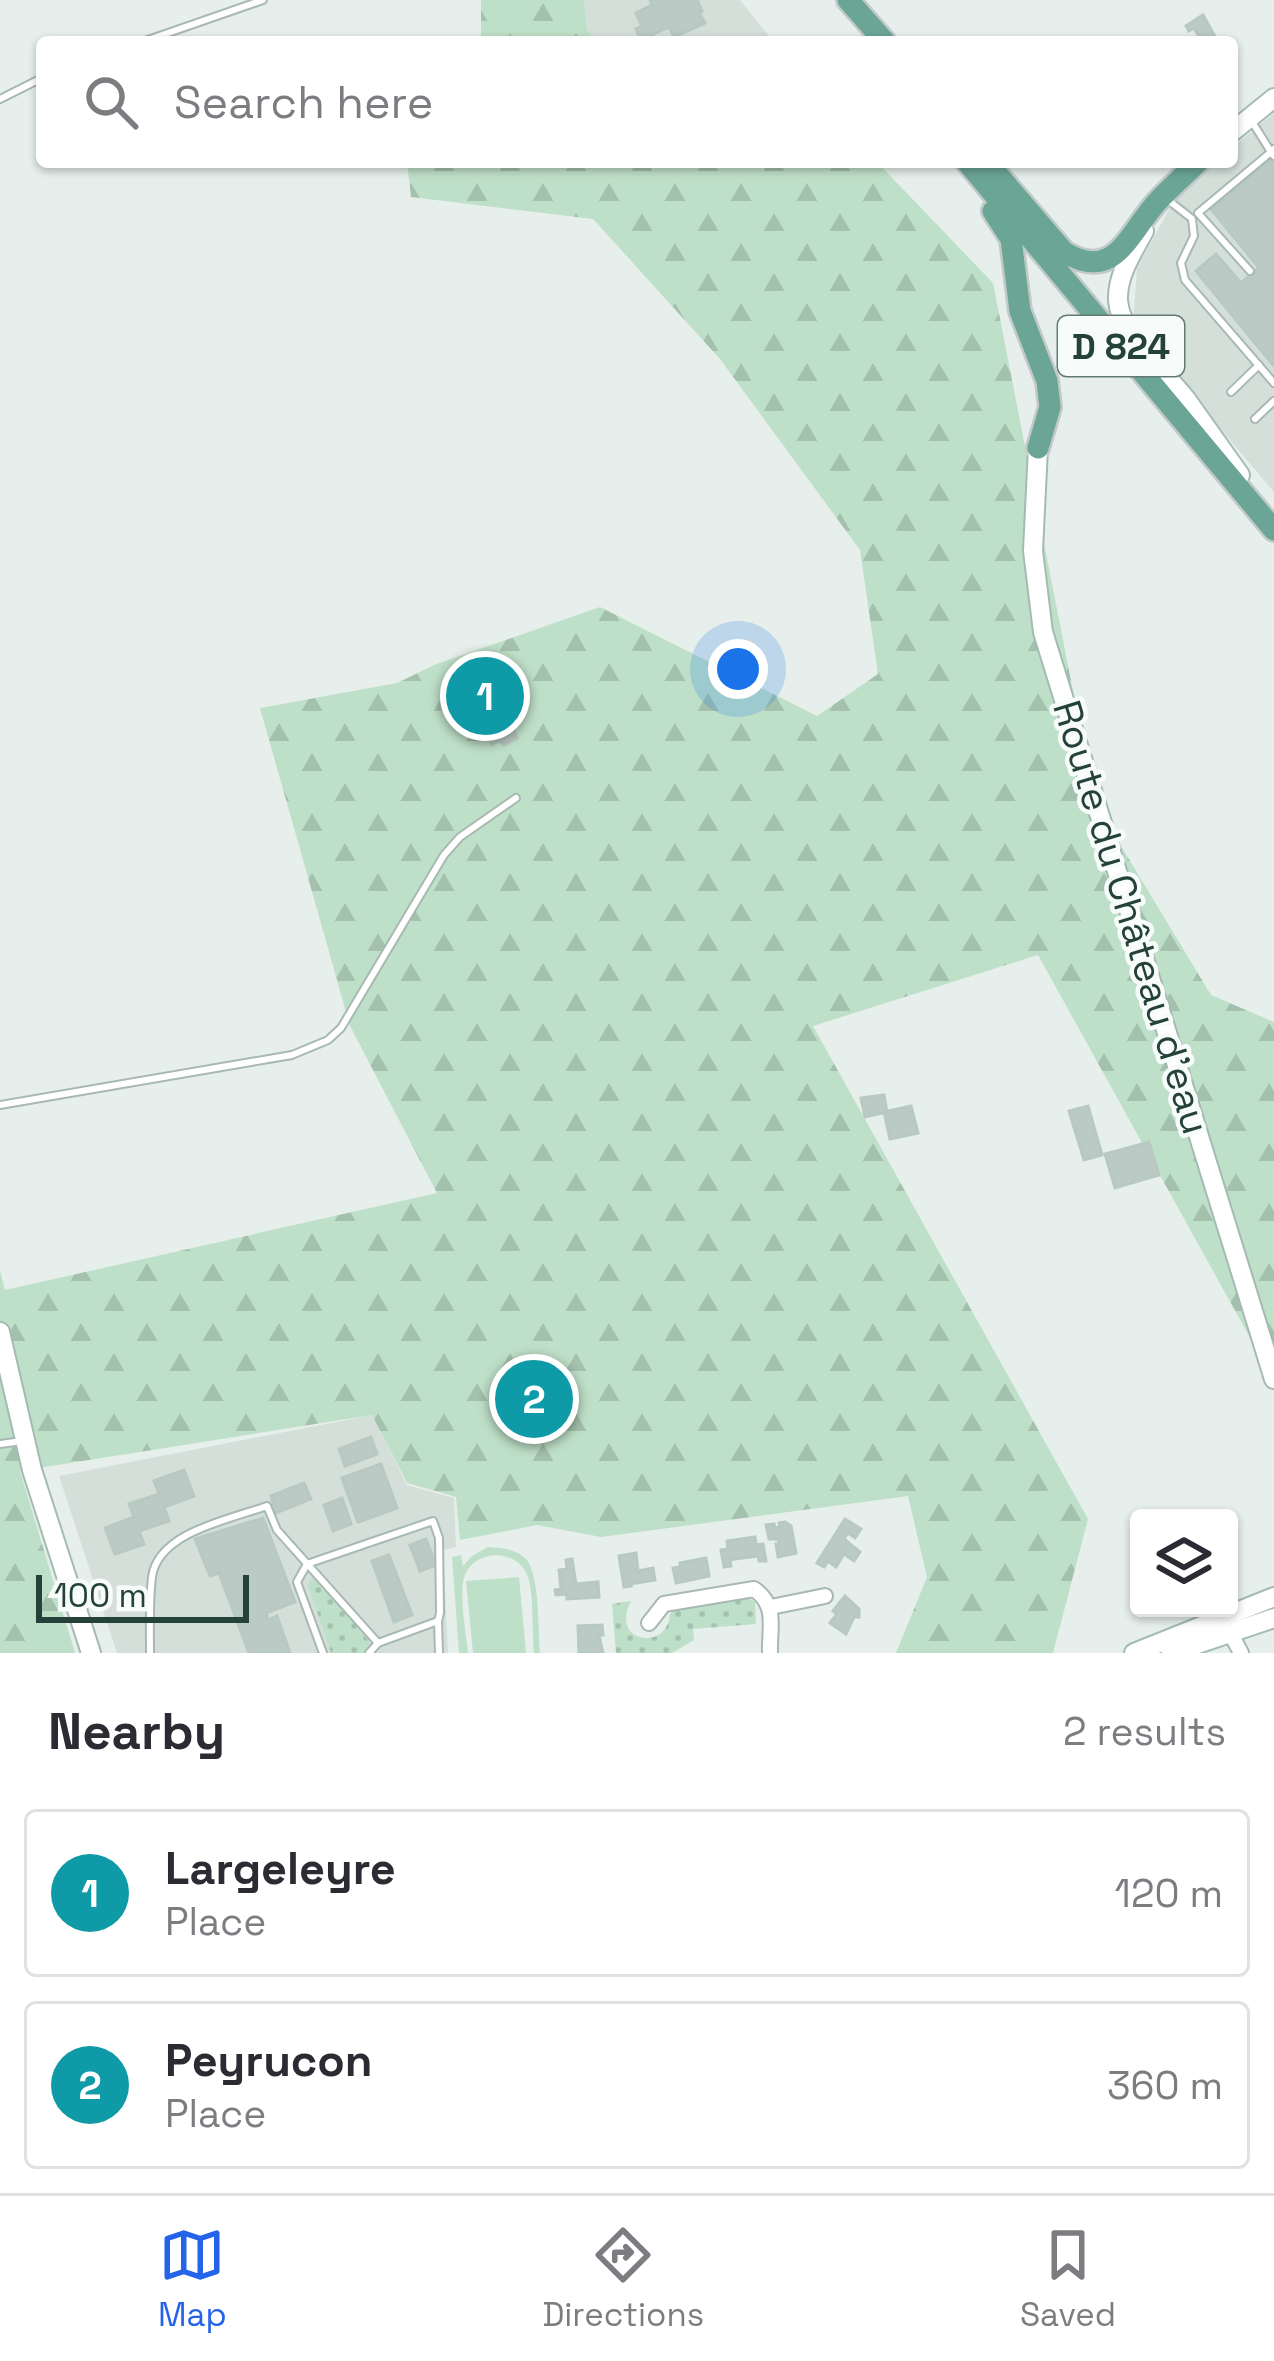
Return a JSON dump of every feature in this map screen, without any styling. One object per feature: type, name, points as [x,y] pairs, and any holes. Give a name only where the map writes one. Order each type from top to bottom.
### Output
[{"type":"main road","points":[[832,0],[862,36]]},
{"type":"main road","points":[[848,0],[880,36]]},
{"type":"main road","points":[[1238,127],[1274,98]]},
{"type":"main road","points":[[966,168],[1011,239],[1020,310],[1047,381],[1049,407],[1038,448]]},
{"type":"main road","name":"D 824","points":[[967,168],[1274,526]]},
{"type":"main road","points":[[992,168],[1064,252],[1080,262],[1094,263],[1112,258],[1158,201],[1193,168]]},
{"type":"main road","points":[[1194,168],[1145,229],[1123,272],[1120,313],[1274,526]]},
{"type":"main road","name":"Route du Château d'eau","points":[[1038,448],[1033,551],[1043,632],[1274,1379]]},
{"type":"main road","points":[[0,1332],[32,1470],[91,1653]]},
{"type":"main road","points":[[1171,1653],[1274,1597]]},
{"type":"main road","points":[[1134,1653],[1227,1625],[1274,1618]]},
{"type":"street","points":[[649,1624],[664,1604],[754,1589],[771,1607],[770,1653]]},
{"type":"street","points":[[771,1607],[825,1596]]},
{"type":"street","points":[[1227,1625],[1241,1653]]},
{"type":"lane","points":[[159,36],[263,0]]},
{"type":"lane","points":[[0,98],[36,81]]},
{"type":"lane","points":[[1250,117],[1273,152],[1195,216],[1194,236],[1181,263],[1185,280],[1274,383]]},
{"type":"lane","points":[[1167,200],[1195,216],[1250,271]]},
{"type":"lane","points":[[1231,392],[1259,365]]},
{"type":"lane","points":[[1255,419],[1274,401]]},
{"type":"lane","points":[[0,1105],[292,1055],[328,1040],[350,1014],[444,855],[516,798]]},
{"type":"lane","points":[[0,1444],[15,1442]]},
{"type":"lane","points":[[150,1653],[152,1573],[162,1552],[191,1533],[267,1506],[277,1530],[378,1643]]},
{"type":"lane","points":[[322,1653],[297,1582],[307,1564],[433,1522],[439,1538],[439,1653]]},
{"type":"lane","points":[[368,1653],[378,1643],[438,1621]]},
{"type":"shaded area","points":[[584,0],[740,0],[769,36],[592,36]]},
{"type":"shaded area","points":[[1274,113],[1274,492],[1133,325],[1137,268],[1176,197],[1209,168],[1238,168],[1238,143]]},
{"type":"shaded area","points":[[372,1415],[407,1485],[454,1498],[456,1547],[443,1550],[448,1653],[117,1653],[59,1476]]},
{"type":"green space","points":[[481,0],[584,0],[592,36],[481,36]]},
{"type":"green space","points":[[408,168],[883,168],[993,283],[1095,803],[1211,995],[1274,1022],[1274,1381],[1038,955],[813,1026],[1088,1519],[1053,1653],[896,1653],[927,1577],[908,1496],[601,1537],[537,1525],[460,1540],[456,1497],[407,1483],[372,1415],[20,1471],[75,1653],[0,1653],[0,1270],[5,1290],[437,1193],[350,1026],[260,708],[397,683],[434,665],[600,607],[817,716],[878,674],[860,550],[720,359],[593,219],[411,197]]},
{"type":"green space","points":[[488,1547],[517,1553],[530,1565],[540,1653],[534,1653],[528,1577],[515,1561],[496,1555],[477,1561],[464,1578],[468,1653],[459,1653],[452,1557],[461,1555],[463,1566]]},
{"type":"green space","points":[[519,1577],[526,1653],[473,1653],[466,1581]]},
{"type":"green space","points":[[318,1578],[368,1640],[371,1646],[364,1653],[331,1653],[308,1585]]},
{"type":"green space","points":[[747,1597],[755,1602],[756,1624],[693,1629],[694,1640],[672,1653],[616,1653],[612,1604],[631,1601],[627,1626],[651,1638],[667,1626],[676,1609]]},
{"type":"building","points":[[650,0],[697,0],[705,23],[676,36],[669,27],[639,36],[636,29],[642,26],[636,13],[652,5]]},
{"type":"building","points":[[1203,15],[1215,36],[1199,36],[1186,26]]},
{"type":"building","points":[[1271,160],[1274,366],[1196,271],[1216,254],[1241,283],[1259,268],[1211,209]]},
{"type":"building","points":[[505,661],[511,675],[489,682],[517,738],[492,745],[478,722],[484,717],[468,674]]},
{"type":"building","points":[[884,1095],[887,1112],[865,1117],[861,1098]]},
{"type":"building","points":[[911,1106],[918,1133],[890,1139],[884,1112]]},
{"type":"building","points":[[1088,1106],[1102,1155],[1084,1160],[1069,1111]]},
{"type":"building","points":[[1149,1142],[1159,1175],[1115,1188],[1105,1154]]},
{"type":"building","points":[[546,1372],[551,1389],[544,1392],[548,1406],[527,1412],[519,1385],[539,1380],[537,1374]]},
{"type":"building","points":[[371,1437],[377,1454],[345,1466],[339,1449]]},
{"type":"building","points":[[381,1464],[397,1508],[358,1522],[342,1478]]},
{"type":"building","points":[[184,1470],[194,1496],[164,1507],[169,1521],[139,1531],[144,1544],[115,1554],[105,1528],[134,1517],[129,1504],[159,1494],[154,1481]]},
{"type":"building","points":[[304,1483],[311,1499],[276,1513],[271,1496]]},
{"type":"building","points":[[342,1498],[351,1524],[333,1531],[324,1505]]},
{"type":"building","points":[[263,1518],[295,1602],[266,1613],[268,1620],[277,1616],[290,1653],[249,1653],[219,1573],[210,1576],[195,1539]]},
{"type":"building","points":[[845,1519],[861,1529],[855,1538],[848,1533],[844,1539],[860,1552],[854,1561],[844,1554],[836,1567],[828,1561],[824,1567],[817,1563]]},
{"type":"building","points":[[785,1522],[791,1526],[796,1553],[778,1557],[778,1539],[769,1539],[766,1525],[775,1528]]},
{"type":"building","points":[[755,1537],[756,1545],[763,1544],[766,1561],[759,1561],[758,1556],[735,1559],[724,1567],[721,1550],[728,1549],[727,1541]]},
{"type":"building","points":[[426,1539],[436,1565],[420,1571],[410,1545]]},
{"type":"building","points":[[636,1553],[638,1571],[653,1568],[655,1580],[624,1587],[619,1556]]},
{"type":"building","points":[[389,1555],[412,1615],[394,1622],[372,1561]]},
{"type":"building","points":[[706,1558],[709,1576],[676,1583],[673,1568]]},
{"type":"building","points":[[572,1559],[576,1584],[598,1582],[599,1597],[556,1595],[555,1590],[561,1589],[559,1570],[567,1569],[566,1560]]},
{"type":"building","points":[[845,1596],[859,1609],[859,1617],[854,1617],[846,1634],[830,1623]]},
{"type":"building","points":[[602,1625],[603,1653],[579,1653],[578,1626]]},
{"type":"place","name":"Largeleyre","points":[[485,696]]},
{"type":"place","name":"Peyrucon","points":[[534,1399]]}]
